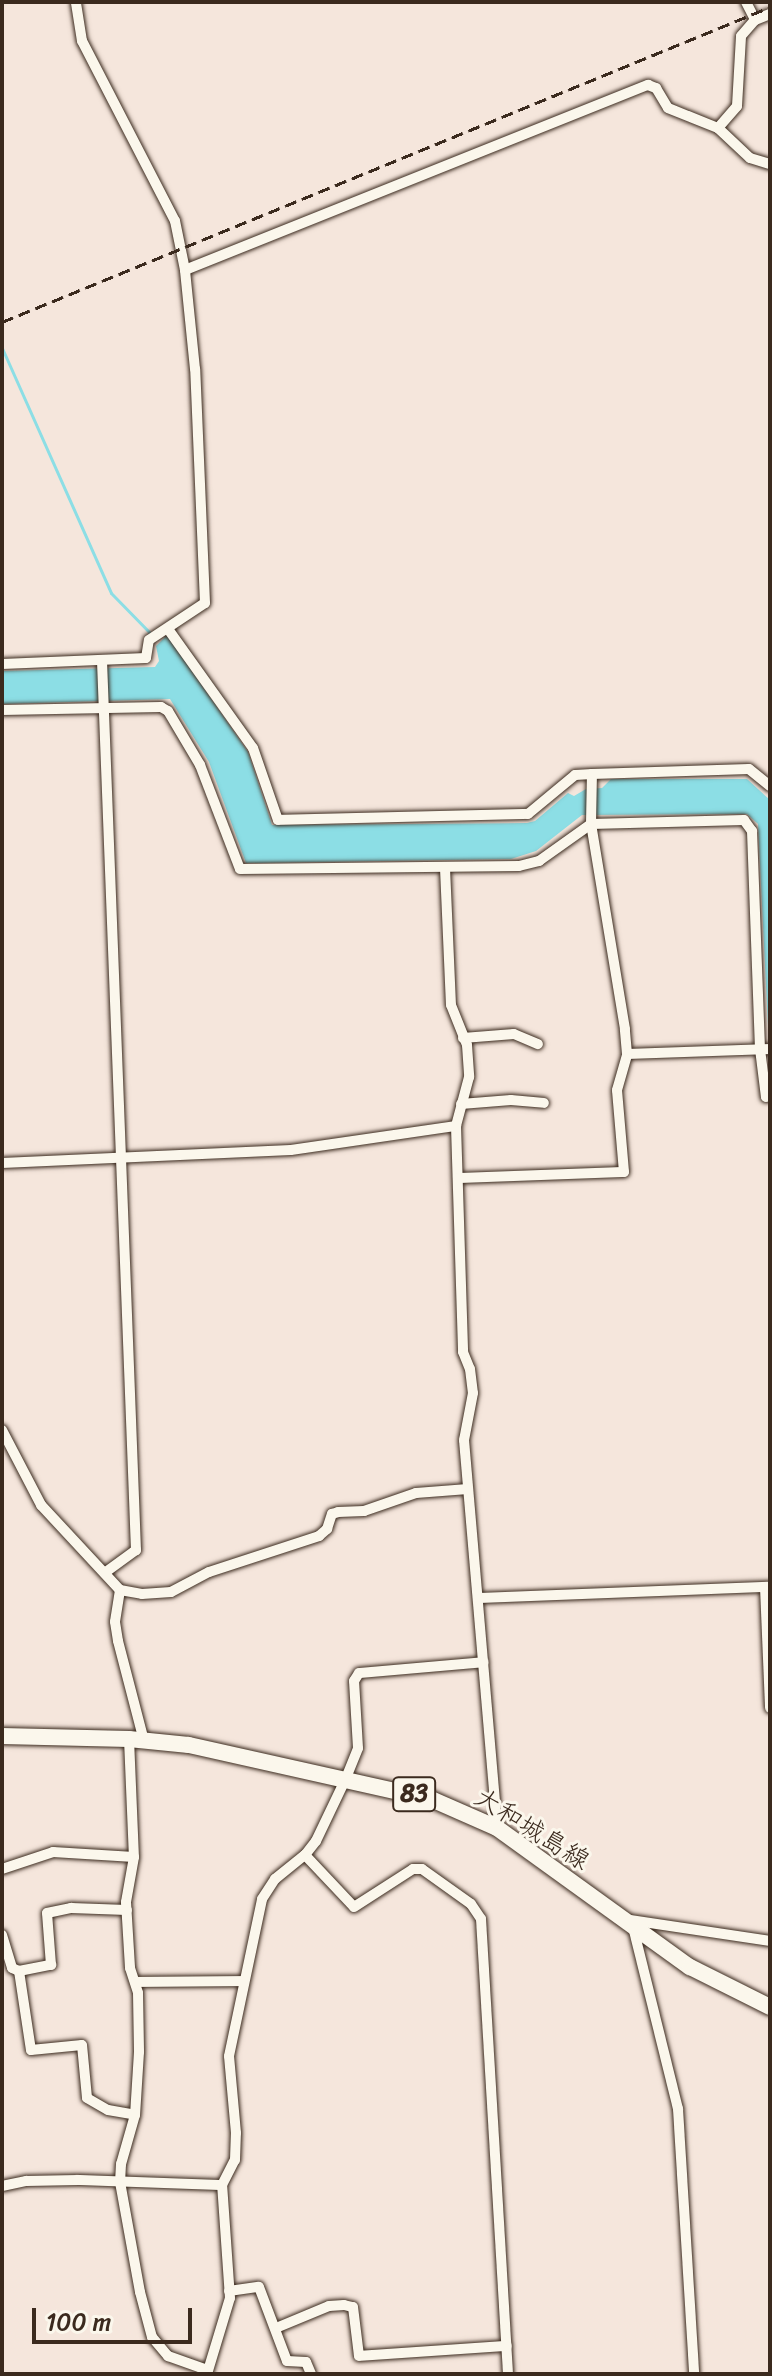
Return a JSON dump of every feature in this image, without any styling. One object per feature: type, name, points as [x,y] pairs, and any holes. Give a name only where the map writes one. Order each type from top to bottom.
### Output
[{"type":"main road","name":"大和城島線","points":[[2,1736],[136,1740],[189,1745],[431,1799],[497,1828],[690,1967],[770,2007]]},
{"type":"street","points":[[2,664],[146,658],[149,640],[205,603],[196,388],[185,270],[175,221],[82,41],[76,2]]},
{"type":"street","points":[[746,2],[755,20]]},
{"type":"street","points":[[718,128],[737,106],[741,36],[755,20],[770,14]]},
{"type":"street","points":[[185,270],[648,85],[656,88],[668,108],[718,128],[750,158],[770,164]]},
{"type":"street","points":[[168,629],[253,748],[278,820],[528,814],[575,775],[749,769],[770,786]]},
{"type":"street","points":[[102,661],[136,1550],[104,1573]]},
{"type":"street","points":[[2,710],[161,707],[168,711],[200,765],[240,869],[519,866],[539,861],[591,824],[744,820],[752,831],[766,1097],[770,1096]]},
{"type":"street","points":[[458,1178],[624,1172],[617,1090],[627,1054],[591,824],[592,774]]},
{"type":"street","points":[[445,868],[451,1005],[463,1038],[469,1077],[456,1126],[463,1352],[470,1369],[473,1393],[464,1440],[497,1828]]},
{"type":"street","points":[[463,1038],[514,1034],[538,1044]]},
{"type":"street","points":[[627,1054],[765,1049]]},
{"type":"street","points":[[461,1104],[511,1100],[544,1103]]},
{"type":"street","points":[[2,1163],[291,1150],[456,1126]]},
{"type":"street","points":[[2,1430],[18,1457],[32,1493],[120,1590],[158,1595],[171,1592],[209,1572],[319,1536],[327,1529],[332,1514],[364,1511],[416,1493],[468,1489]]},
{"type":"street","points":[[478,1598],[768,1587],[770,1708]]},
{"type":"street","points":[[120,1590],[115,1622],[136,1740],[134,1857],[127,1910],[130,1968],[136,1982],[139,2052],[135,2115],[121,2164],[120,2182],[140,2292],[152,2337],[168,2356],[207,2372],[229,2291],[222,2185],[235,2160],[236,2133],[229,2056],[262,1899],[288,1865],[305,1855],[346,1778],[358,1748],[354,1681],[359,1673],[484,1662]]},
{"type":"street","points":[[2,1869],[53,1852],[134,1857]]},
{"type":"street","points":[[305,1855],[354,1907],[413,1869],[422,1869],[471,1904],[481,1919],[508,2374]]},
{"type":"street","points":[[2,1935],[12,1968],[19,1971],[51,1965],[47,1913],[71,1908],[127,1910]]},
{"type":"street","points":[[694,2374],[678,2109],[628,1923],[770,1941]]},
{"type":"street","points":[[19,1971],[31,2050],[82,2045],[87,2098],[108,2110],[135,2115]]},
{"type":"street","points":[[136,1982],[244,1981]]},
{"type":"street","points":[[2,2186],[26,2181],[222,2185]]},
{"type":"street","points":[[229,2291],[259,2287],[287,2361],[306,2362],[311,2374]]},
{"type":"street","points":[[276,2328],[329,2306],[344,2305],[353,2307],[359,2356],[507,2346]]},
{"type":"water","points":[[167,635],[248,752],[272,825],[527,823],[535,821],[568,793],[574,796],[586,789],[602,788],[611,779],[747,779],[770,800],[770,1067],[758,824],[747,814],[582,815],[536,851],[511,859],[246,863],[209,762],[170,699],[2,704],[2,671],[155,667],[159,661],[156,646]]},
{"type":"waterway","points":[[2,348],[111,593],[151,634]]},
{"type":"railway","points":[[2,322],[770,7]]}]
